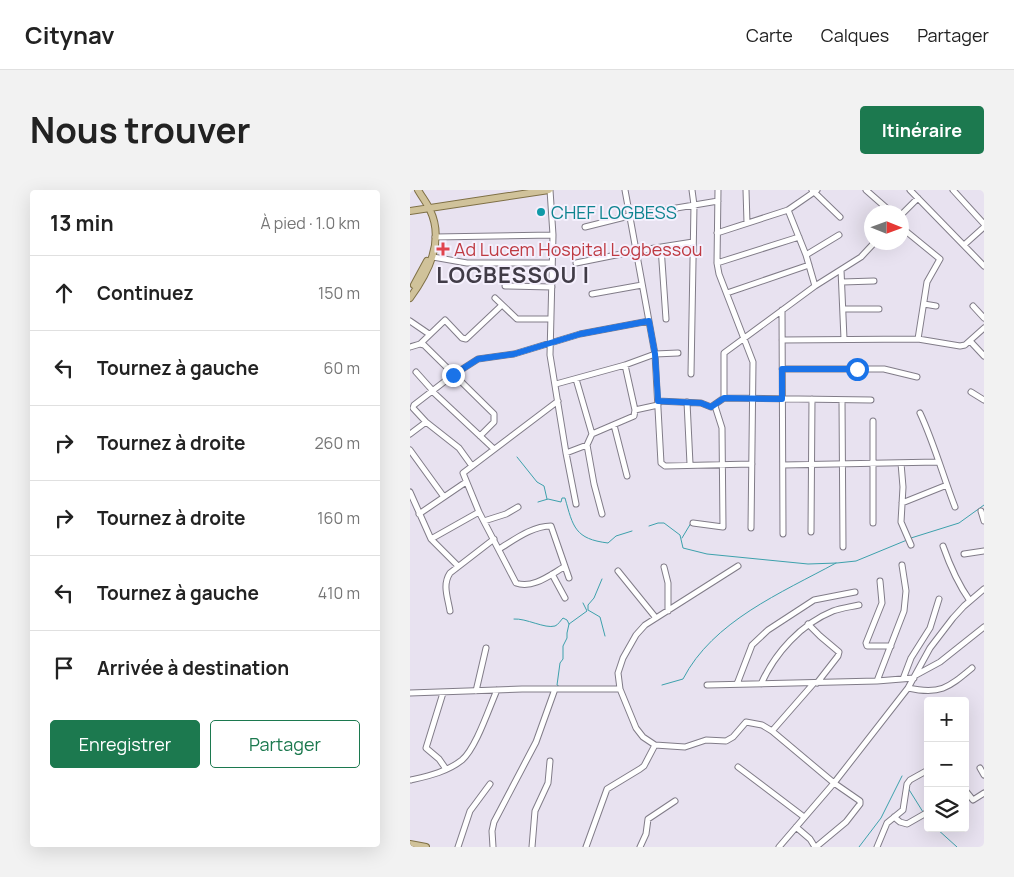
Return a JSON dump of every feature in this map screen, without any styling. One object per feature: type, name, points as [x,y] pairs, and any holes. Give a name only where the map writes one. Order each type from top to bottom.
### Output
[{"type":"main road","points":[[413,190],[428,209]]},
{"type":"main road","points":[[410,298],[427,272],[433,257],[435,237],[431,217],[418,190]]},
{"type":"main road","points":[[410,211],[509,193],[550,190]]},
{"type":"main road","points":[[411,286],[424,270],[429,256],[431,217]]},
{"type":"main road","points":[[410,844],[426,847]]},
{"type":"street","points":[[550,190],[553,235],[550,355],[576,504]]},
{"type":"street","points":[[625,190],[655,354],[661,463],[665,466],[752,464]]},
{"type":"street","points":[[691,374],[694,205],[692,190]]},
{"type":"street","points":[[718,190],[717,263],[721,283],[727,293],[753,362],[751,528]]},
{"type":"street","points":[[746,190],[747,223]]},
{"type":"street","points":[[866,190],[883,205]]},
{"type":"street","points":[[910,190],[984,266]]},
{"type":"street","points":[[953,190],[984,225],[964,245]]},
{"type":"street","points":[[717,233],[788,210],[814,191],[840,217]]},
{"type":"street","points":[[909,207],[918,198]]},
{"type":"street","points":[[585,227],[630,216],[718,201]]},
{"type":"street","points":[[788,210],[806,254],[816,286]]},
{"type":"street","points":[[909,234],[940,259],[929,276],[918,339]]},
{"type":"street","points":[[435,237],[553,235]]},
{"type":"street","points":[[806,254],[839,235]]},
{"type":"street","points":[[717,263],[799,237]]},
{"type":"street","points":[[576,263],[636,250],[693,242]]},
{"type":"street","points":[[661,247],[666,319]]},
{"type":"street","points":[[636,250],[655,354]]},
{"type":"street","points":[[724,398],[724,353],[816,286],[861,257],[868,250]]},
{"type":"street","points":[[433,257],[467,263],[552,263]]},
{"type":"street","points":[[727,293],[808,265]]},
{"type":"street","points":[[841,270],[844,339]]},
{"type":"street","points":[[842,282],[874,282]]},
{"type":"street","points":[[592,294],[642,285]]},
{"type":"street","points":[[505,286],[552,287]]},
{"type":"street","points":[[495,298],[516,319],[551,319]]},
{"type":"street","points":[[924,304],[936,306]]},
{"type":"street","points":[[420,344],[445,320],[462,338],[466,339],[502,305]]},
{"type":"street","points":[[973,306],[984,318]]},
{"type":"street","points":[[842,309],[879,309]]},
{"type":"street","points":[[782,310],[783,534]]},
{"type":"street","points":[[410,320],[429,334]]},
{"type":"street","points":[[472,466],[459,448],[426,422],[411,405],[478,359],[514,354],[580,334],[649,321]]},
{"type":"street","points":[[782,340],[918,339],[956,346],[966,345],[984,328]]},
{"type":"street","points":[[970,341],[984,356]]},
{"type":"street","points":[[410,346],[424,345],[494,414],[494,422],[480,436]]},
{"type":"street","points":[[556,384],[625,365],[655,354],[678,353]]},
{"type":"street","points":[[592,434],[634,416],[635,410],[625,365]]},
{"type":"street","points":[[782,369],[884,369],[917,377]]},
{"type":"street","points":[[416,372],[433,391],[494,448]]},
{"type":"street","points":[[576,379],[592,434],[587,445],[602,514]]},
{"type":"street","points":[[971,392],[984,400]]},
{"type":"street","points":[[635,410],[658,403],[687,402],[704,404],[711,407],[724,398],[871,400]]},
{"type":"street","points":[[812,399],[812,532]]},
{"type":"street","points":[[842,400],[843,547]]},
{"type":"street","points":[[558,401],[463,473],[479,512],[516,583],[532,584],[564,567]]},
{"type":"street","points":[[687,402],[690,464]]},
{"type":"street","points":[[693,523],[723,527],[722,428],[715,406]]},
{"type":"street","points":[[920,413],[932,438],[938,462],[955,507]]},
{"type":"street","points":[[873,421],[873,523]]},
{"type":"street","points":[[410,434],[426,422]]},
{"type":"street","points":[[614,425],[628,476]]},
{"type":"street","points":[[566,453],[587,445]]},
{"type":"street","points":[[410,450],[444,497]]},
{"type":"street","points":[[783,465],[938,462]]},
{"type":"street","points":[[901,463],[903,487],[901,522],[911,545]]},
{"type":"street","points":[[419,514],[466,482]]},
{"type":"street","points":[[902,503],[946,485]]},
{"type":"street","points":[[410,492],[432,539],[458,566]]},
{"type":"street","points":[[484,521],[506,514],[518,507]]},
{"type":"street","points":[[981,511],[984,521]]},
{"type":"street","points":[[432,539],[479,512]]},
{"type":"street","points":[[499,549],[529,532],[541,527],[550,526],[569,578]]},
{"type":"street","points":[[450,611],[446,578],[458,566],[494,538]]},
{"type":"street","points":[[943,546],[950,566],[970,601]]},
{"type":"street","points":[[964,554],[984,551]]},
{"type":"street","points":[[877,681],[906,601],[906,582],[902,565]]},
{"type":"street","points":[[738,566],[640,629],[623,658],[618,673],[620,689],[636,728],[643,737],[656,744],[685,747],[706,740],[726,741],[733,738],[746,722],[762,725],[772,731],[834,783],[860,801],[860,804],[846,822],[815,847],[810,838],[796,827]]},
{"type":"street","points":[[664,567],[668,583],[668,611]]},
{"type":"street","points":[[618,572],[656,618]]},
{"type":"street","points":[[552,574],[565,598]]},
{"type":"street","points":[[880,581],[882,603],[866,643],[867,646],[891,646]]},
{"type":"street","points":[[779,847],[834,783],[908,688],[939,636],[958,611],[984,589]]},
{"type":"street","points":[[737,684],[752,645],[768,630],[814,600],[854,592]]},
{"type":"street","points":[[903,679],[911,658],[930,628],[939,598]]},
{"type":"street","points":[[761,684],[773,661],[808,624],[830,612],[859,605]]},
{"type":"street","points":[[772,731],[838,656],[839,652],[808,624]]},
{"type":"street","points":[[707,685],[903,679],[915,676],[940,662],[984,627]]},
{"type":"street","points":[[476,691],[486,648]]},
{"type":"street","points":[[908,688],[929,692],[943,690],[953,685],[972,668]]},
{"type":"street","points":[[493,847],[492,831],[494,822],[536,742],[555,689]]},
{"type":"street","points":[[410,693],[620,689]]},
{"type":"street","points":[[411,780],[446,769],[463,759],[468,753],[497,690]]},
{"type":"street","points":[[443,693],[426,748],[439,759],[446,769]]},
{"type":"street","points":[[586,847],[607,789],[644,766],[656,744]]},
{"type":"street","points":[[532,847],[535,811],[548,783],[550,761]]},
{"type":"street","points":[[738,767],[804,817]]},
{"type":"street","points":[[980,768],[984,775]]},
{"type":"street","points":[[877,847],[885,826],[905,807],[907,784],[924,773]]},
{"type":"street","points":[[458,847],[470,811],[490,784]]},
{"type":"street","points":[[969,795],[973,800],[984,793]]},
{"type":"street","points":[[640,847],[646,834],[648,819],[674,801]]},
{"type":"street","points":[[894,817],[900,822],[907,824],[924,814]]},
{"type":"waterway","points":[[517,457],[537,482],[544,486],[547,499]]},
{"type":"waterway","points":[[538,502],[548,499],[561,502],[562,498],[565,498],[570,517],[577,530],[582,535],[597,541],[608,543],[616,536],[632,531]]},
{"type":"waterway","points":[[911,538],[959,523],[984,505]]},
{"type":"waterway","points":[[649,526],[664,523],[680,535],[683,548],[707,554],[808,564],[856,561],[907,540]]},
{"type":"waterway","points":[[682,538],[691,523]]},
{"type":"waterway","points":[[662,685],[683,679],[696,659],[730,625],[771,598],[836,563]]},
{"type":"waterway","points":[[602,579],[594,598],[588,605],[588,610],[600,617],[605,636]]},
{"type":"waterway","points":[[560,687],[557,685],[560,663],[563,659],[563,646],[567,638],[569,624],[587,611],[583,603]]},
{"type":"waterway","points":[[514,619],[551,627],[563,618],[569,624]]},
{"type":"waterway","points":[[859,847],[881,818],[902,776]]},
{"type":"waterway","points":[[908,788],[923,812]]},
{"type":"waterway","points":[[940,832],[957,847]]},
{"type":"place","name":"CHEF LOGBESS","points":[[541,212]]},
{"type":"place","name":"Ad Lucem Hospital Logbessou","points":[[443,249]]},
{"type":"district","name":"LOGBESSOU I","points":[[513,275]]},
{"type":"route","points":[[453,375],[474,360],[514,354],[580,334],[649,321],[655,354],[658,401],[701,403],[713,407],[724,398],[782,399],[782,369],[857,369]]}]
